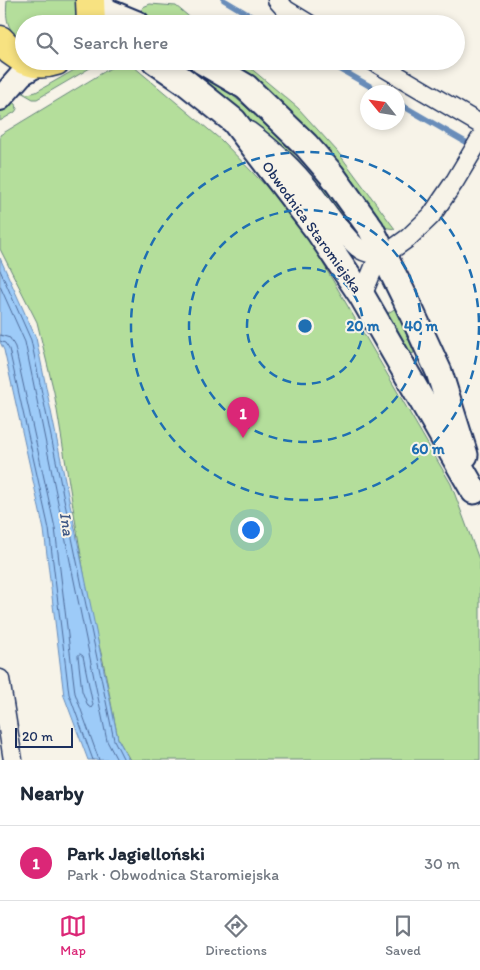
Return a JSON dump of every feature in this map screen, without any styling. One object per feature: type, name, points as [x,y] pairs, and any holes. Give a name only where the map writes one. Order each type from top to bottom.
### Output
[{"type":"main road","points":[[91,0],[91,15]]},
{"type":"main road","points":[[91,0],[115,15]]},
{"type":"main road","points":[[1,47],[15,53]]},
{"type":"main road","name":"Obwodnica Staromiejska","points":[[168,70],[234,121],[319,232],[362,296],[477,498]]},
{"type":"main road","name":"Obwodnica Staromiejska","points":[[217,70],[246,87],[306,145],[354,204],[371,229],[405,298],[438,372],[464,450],[477,498]]},
{"type":"street","points":[[277,0],[286,10],[294,15]]},
{"type":"street","points":[[0,99],[27,70]]},
{"type":"street","points":[[362,296],[374,267],[383,256],[408,238],[431,216],[466,162],[480,134],[386,70]]},
{"type":"street","name":"Obwodnica Staromiejska","points":[[234,121],[266,143],[278,154],[310,188],[340,228],[360,249],[370,254],[383,256]]},
{"type":"street","points":[[0,679],[14,760]]},
{"type":"green space","points":[[7,0],[76,0],[78,15],[15,15],[15,35],[7,20]]},
{"type":"green space","points":[[150,4],[176,6],[187,15],[139,15],[143,7]]},
{"type":"green space","points":[[74,70],[87,70],[37,99],[33,99],[19,91],[28,94],[36,92]]},
{"type":"green space","points":[[107,70],[138,70],[221,140],[296,217],[451,484],[480,562],[480,760],[130,760],[118,739],[103,661],[90,610],[54,392],[37,322],[0,249],[0,135]]},
{"type":"green space","points":[[177,70],[200,70],[251,111],[283,142],[330,195],[357,235]]},
{"type":"green space","points":[[222,70],[253,70],[298,108],[337,151],[395,229],[382,227]]},
{"type":"green space","points":[[7,99],[16,104],[17,109],[0,121],[0,106]]},
{"type":"green space","points":[[396,308],[414,353],[411,354],[388,313]]},
{"type":"water","name":"Ina","points":[[0,258],[36,338],[118,739],[129,760],[88,760],[64,696],[44,530],[4,350],[0,342]]},
{"type":"waterway","points":[[224,0],[249,15]]},
{"type":"waterway","points":[[342,70],[368,85]]},
{"type":"waterway","points":[[405,107],[474,147]]},
{"type":"place","name":"Park Jagielloński","points":[[243,438]]}]
